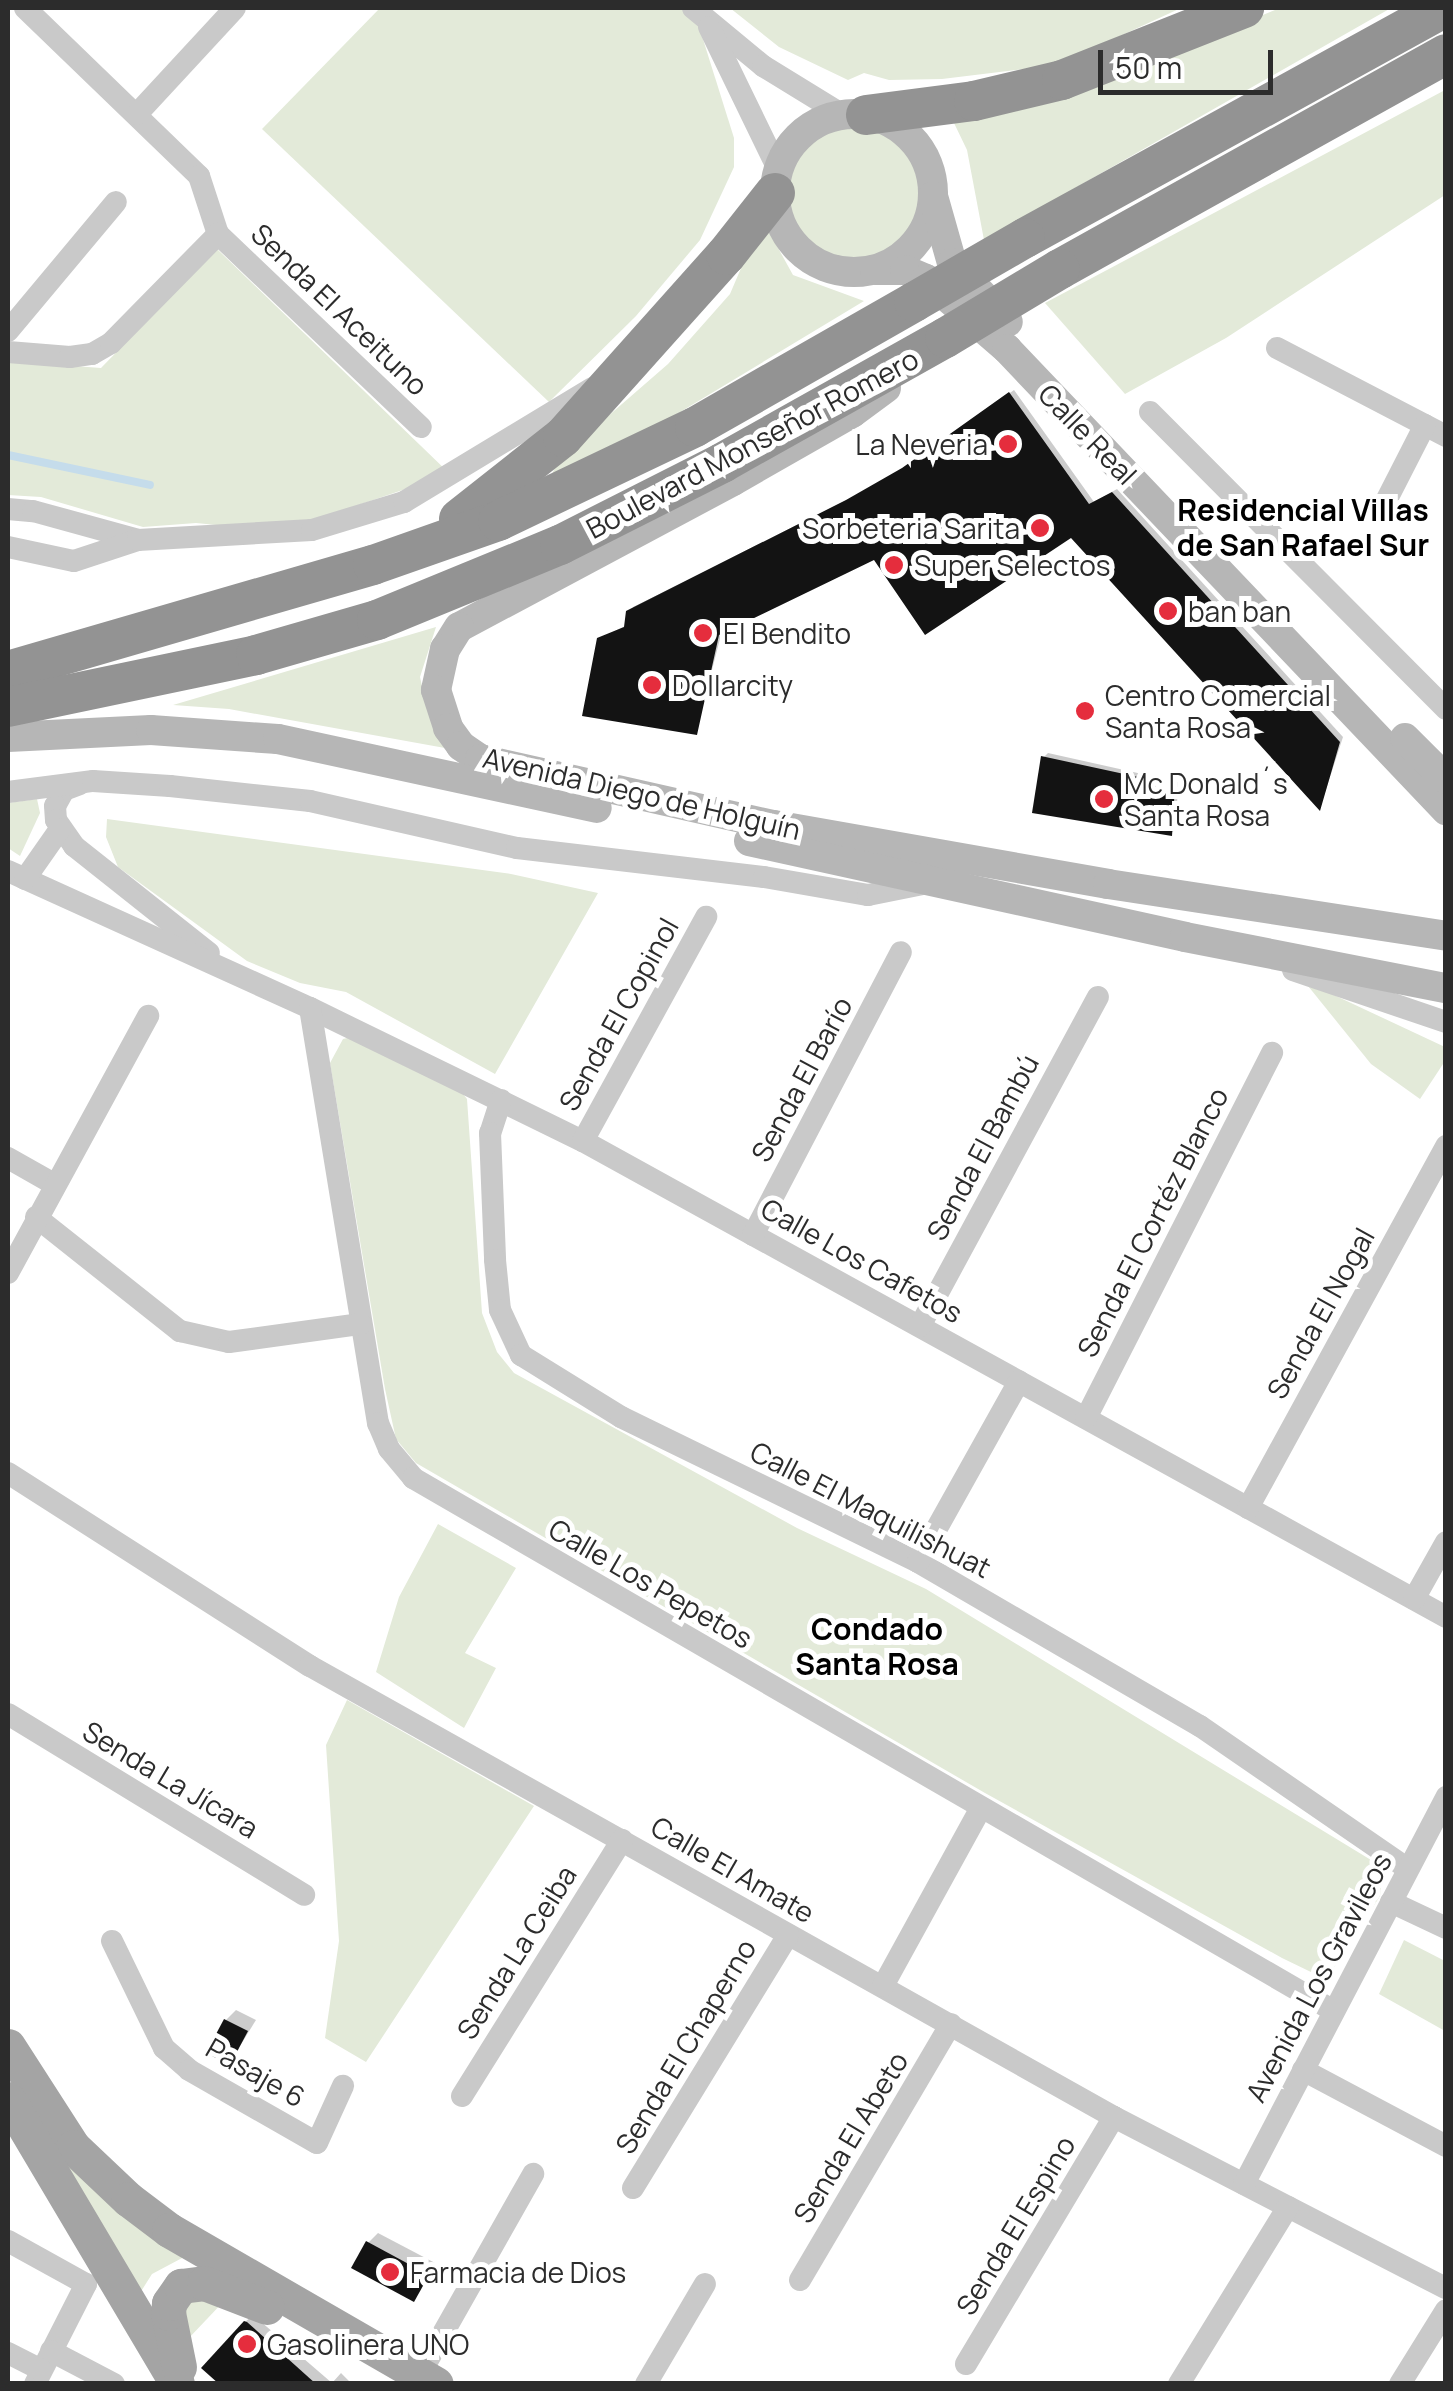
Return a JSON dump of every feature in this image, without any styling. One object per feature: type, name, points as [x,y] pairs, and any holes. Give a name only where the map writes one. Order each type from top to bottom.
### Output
[{"type":"highway","points":[[855,115],[974,101],[1062,80],[1244,8]]},
{"type":"highway","name":"Boulevard Monseñor Romero","points":[[206,616],[372,566],[498,521],[618,466],[1443,8]]},
{"type":"highway","name":"Boulevard Monseñor Romero","points":[[8,707],[256,655],[406,608],[560,545],[722,463],[1060,268],[1446,54]]},
{"type":"highway","points":[[372,566],[445,528],[501,490],[563,437],[726,255],[777,181]]},
{"type":"highway","points":[[8,648],[206,616]]},
{"type":"highway","points":[[8,671],[206,616]]},
{"type":"main road","points":[[8,2046],[72,2147],[128,2199],[169,2230],[428,2379]]},
{"type":"main road","points":[[8,2098],[180,2384]]},
{"type":"main road","points":[[180,2384],[168,2313],[174,2293],[191,2283],[216,2286],[375,2350]]},
{"type":"street","points":[[8,352],[92,354],[111,343],[218,234],[199,176],[25,8]]},
{"type":"street","points":[[137,114],[234,8]]},
{"type":"street","points":[[699,14],[763,66],[855,115],[907,135],[926,163],[933,196],[929,220],[916,242],[898,259],[874,270],[849,272],[805,256],[788,238],[778,216],[777,181],[699,14]]},
{"type":"street","points":[[777,181],[804,132],[855,115]]},
{"type":"street","name":"Calle Real","points":[[933,196],[952,263],[1446,778]]},
{"type":"street","points":[[8,331],[116,202]]},
{"type":"street","name":"Senda El Aceituno","points":[[218,234],[421,427]]},
{"type":"street","name":"Calle Real","points":[[874,270],[905,270],[926,278],[1007,349],[1446,810]]},
{"type":"street","name":"Avenida Diego de Holguín","points":[[941,340],[907,374],[852,414],[460,627],[445,649],[436,690],[448,728],[461,746],[480,759],[774,825],[1108,884],[1446,936]]},
{"type":"street","points":[[1277,348],[1435,431],[1383,507]]},
{"type":"street","points":[[8,547],[74,561],[138,540],[285,534],[404,502],[625,368]]},
{"type":"street","points":[[1150,412],[1446,710]]},
{"type":"street","points":[[8,509],[33,511],[138,540]]},
{"type":"street","name":"Avenida Diego de Holguín","points":[[8,737],[151,730],[278,739],[1185,936],[1446,988]]},
{"type":"street","points":[[16,874],[60,828],[55,814],[60,795],[93,781]]},
{"type":"street","points":[[8,792],[93,781],[310,802],[517,848],[764,877],[868,894],[937,881]]},
{"type":"street","name":"Calle Los Cafetos","points":[[60,828],[88,860],[240,976]]},
{"type":"street","name":"Calle Los Cafetos","points":[[16,874],[310,1008],[583,1140],[1446,1617]]},
{"type":"street","name":"Senda El Copinol","points":[[583,1140],[706,917]]},
{"type":"street","points":[[1185,936],[1446,1022]]},
{"type":"street","name":"Senda El Barío","points":[[754,1234],[902,952]]},
{"type":"street","name":"Senda El Bambú","points":[[920,1326],[1098,997]]},
{"type":"street","name":"Calle Los Pepetos","points":[[310,1008],[382,1436],[414,1478],[1334,2011]]},
{"type":"street","points":[[8,1273],[148,1016]]},
{"type":"street","name":"Senda El Cortéz Blanco","points":[[1086,1418],[1272,1053]]},
{"type":"street","name":"Calle El Maquilishuat","points":[[501,1100],[490,1133],[495,1260],[500,1310],[522,1355],[621,1417],[918,1562],[1200,1726],[1408,1870]]},
{"type":"street","name":"Senda El Nogal","points":[[1248,1508],[1446,1146]]},
{"type":"street","points":[[8,1158],[54,1184]]},
{"type":"street","points":[[36,1217],[180,1332],[229,1342],[361,1324]]},
{"type":"street","points":[[918,1562],[1019,1381]]},
{"type":"street","name":"Calle El Amate","points":[[8,1473],[310,1666],[1114,2117],[1446,2288]]},
{"type":"street","points":[[1414,1599],[1446,1542]]},
{"type":"street","name":"Senda La Jícara","points":[[8,1714],[304,1895]]},
{"type":"street","name":"Avenida Los Gravileos","points":[[1244,2184],[1446,1798]]},
{"type":"street","points":[[883,1986],[981,1808]]},
{"type":"street","name":"Senda La Ceiba","points":[[462,2096],[622,1840]]},
{"type":"street","points":[[1391,1902],[1446,1928]]},
{"type":"street","name":"Senda El Chaperno","points":[[633,2188],[788,1935]]},
{"type":"street","name":"Pasaje 6","points":[[112,1941],[164,2048],[189,2070],[317,2142],[342,2086]]},
{"type":"street","name":"Senda El Abeto","points":[[800,2280],[951,2024]]},
{"type":"street","points":[[1303,2070],[1446,2146]]},
{"type":"street","name":"Senda El Espino","points":[[966,2364],[1114,2117]]},
{"type":"street","points":[[428,2379],[533,2174]]},
{"type":"street","points":[[1179,2384],[1288,2208]]},
{"type":"street","points":[[8,2241],[86,2284],[42,2368]]},
{"type":"street","points":[[646,2384],[704,2284]]},
{"type":"street","points":[[1400,2384],[1446,2310]]},
{"type":"street","points":[[8,2353],[42,2368],[114,2384]]},
{"type":"green space","points":[[380,8],[686,8],[696,17],[734,138],[734,167],[700,240],[636,316],[549,402],[262,129]]},
{"type":"green space","points":[[730,8],[1181,8],[1057,65],[942,79],[889,80],[864,73],[848,80],[779,47]]},
{"type":"green space","points":[[1280,8],[1391,8],[984,240],[967,150],[954,123],[1065,95]]},
{"type":"green space","points":[[1445,90],[1445,195],[1226,338],[1125,394],[1045,303]]},
{"type":"green space","points":[[857,125],[884,131],[906,146],[921,168],[927,195],[921,222],[906,244],[884,259],[857,265],[830,259],[808,244],[793,222],[787,195],[793,168],[808,146],[830,131]]},
{"type":"green space","points":[[762,219],[793,275],[864,301],[657,426],[548,481],[561,457],[668,364],[730,294]]},
{"type":"green space","points":[[217,249],[450,474],[314,520],[247,528],[196,523],[143,527],[41,497],[8,495],[8,361],[101,368]]},
{"type":"green space","points":[[436,627],[420,677],[426,705],[456,750],[229,709],[173,705]]},
{"type":"green space","points":[[37,799],[40,813],[20,856],[8,848],[8,803]]},
{"type":"green space","points":[[107,819],[511,874],[598,893],[495,1074],[346,992],[300,983],[247,961],[118,867],[106,837]]},
{"type":"green space","points":[[1304,981],[1445,1047],[1445,1061],[1420,1099],[1371,1064]]},
{"type":"green space","points":[[356,1036],[456,1085],[467,1099],[482,1313],[497,1352],[514,1373],[797,1528],[926,1589],[1371,1860],[1382,1881],[1380,1896],[1332,1971],[1313,1973],[1282,1958],[985,1793],[416,1463],[396,1439],[385,1389],[330,1063],[343,1039]]},
{"type":"green space","points":[[438,1524],[516,1568],[465,1653],[496,1668],[464,1728],[376,1672],[399,1597]]},
{"type":"green space","points":[[347,1700],[534,1806],[366,2062],[325,2038],[339,1941],[326,1745]]},
{"type":"green space","points":[[1404,1940],[1445,1961],[1445,2031],[1379,1994]]},
{"type":"green space","points":[[45,2141],[184,2257],[152,2274],[140,2293]]},
{"type":"green space","points":[[191,2297],[225,2300],[188,2339],[183,2304]]},
{"type":"building","points":[[1009,392],[1089,504],[1112,492],[1340,742],[1320,811],[1071,538],[925,635],[874,560],[719,635],[697,735],[582,716],[597,638],[624,627],[626,611],[902,468]]},
{"type":"building","name":"Mc Donald´s Santa Rosa","points":[[1041,756],[1175,785],[1172,836],[1032,813]]},
{"type":"building","points":[[224,2019],[248,2031],[230,2065],[206,2053]]},
{"type":"building","name":"Farmacia de Dios","points":[[366,2241],[429,2275],[414,2302],[351,2268]]},
{"type":"building","name":"Gasolinera UNO","points":[[244,2321],[316,2384],[219,2384],[201,2368]]},
{"type":"waterway","points":[[8,455],[150,485]]},
{"type":"place","name":"La Neveria","points":[[1008,444]]},
{"type":"place","name":"Sorbeteria Sarita","points":[[1040,528]]},
{"type":"place","name":"Super Selectos","points":[[894,565]]},
{"type":"place","name":"ban ban","points":[[1168,611]]},
{"type":"place","name":"El Bendito","points":[[703,633]]},
{"type":"place","name":"Dollarcity","points":[[652,685]]},
{"type":"place","name":"Centro Comercial Santa Rosa","points":[[1085,711]]},
{"type":"place","name":"Mc Donald´s Santa Rosa","points":[[1104,799]]},
{"type":"place","name":"Farmacia de Dios","points":[[390,2272]]},
{"type":"place","name":"Gasolinera UNO","points":[[247,2344]]},
{"type":"district","name":"Residencial Villas de San Rafael Sur","points":[[1303,527]]},
{"type":"district","name":"Condado Santa Rosa","points":[[877,1646]]}]
